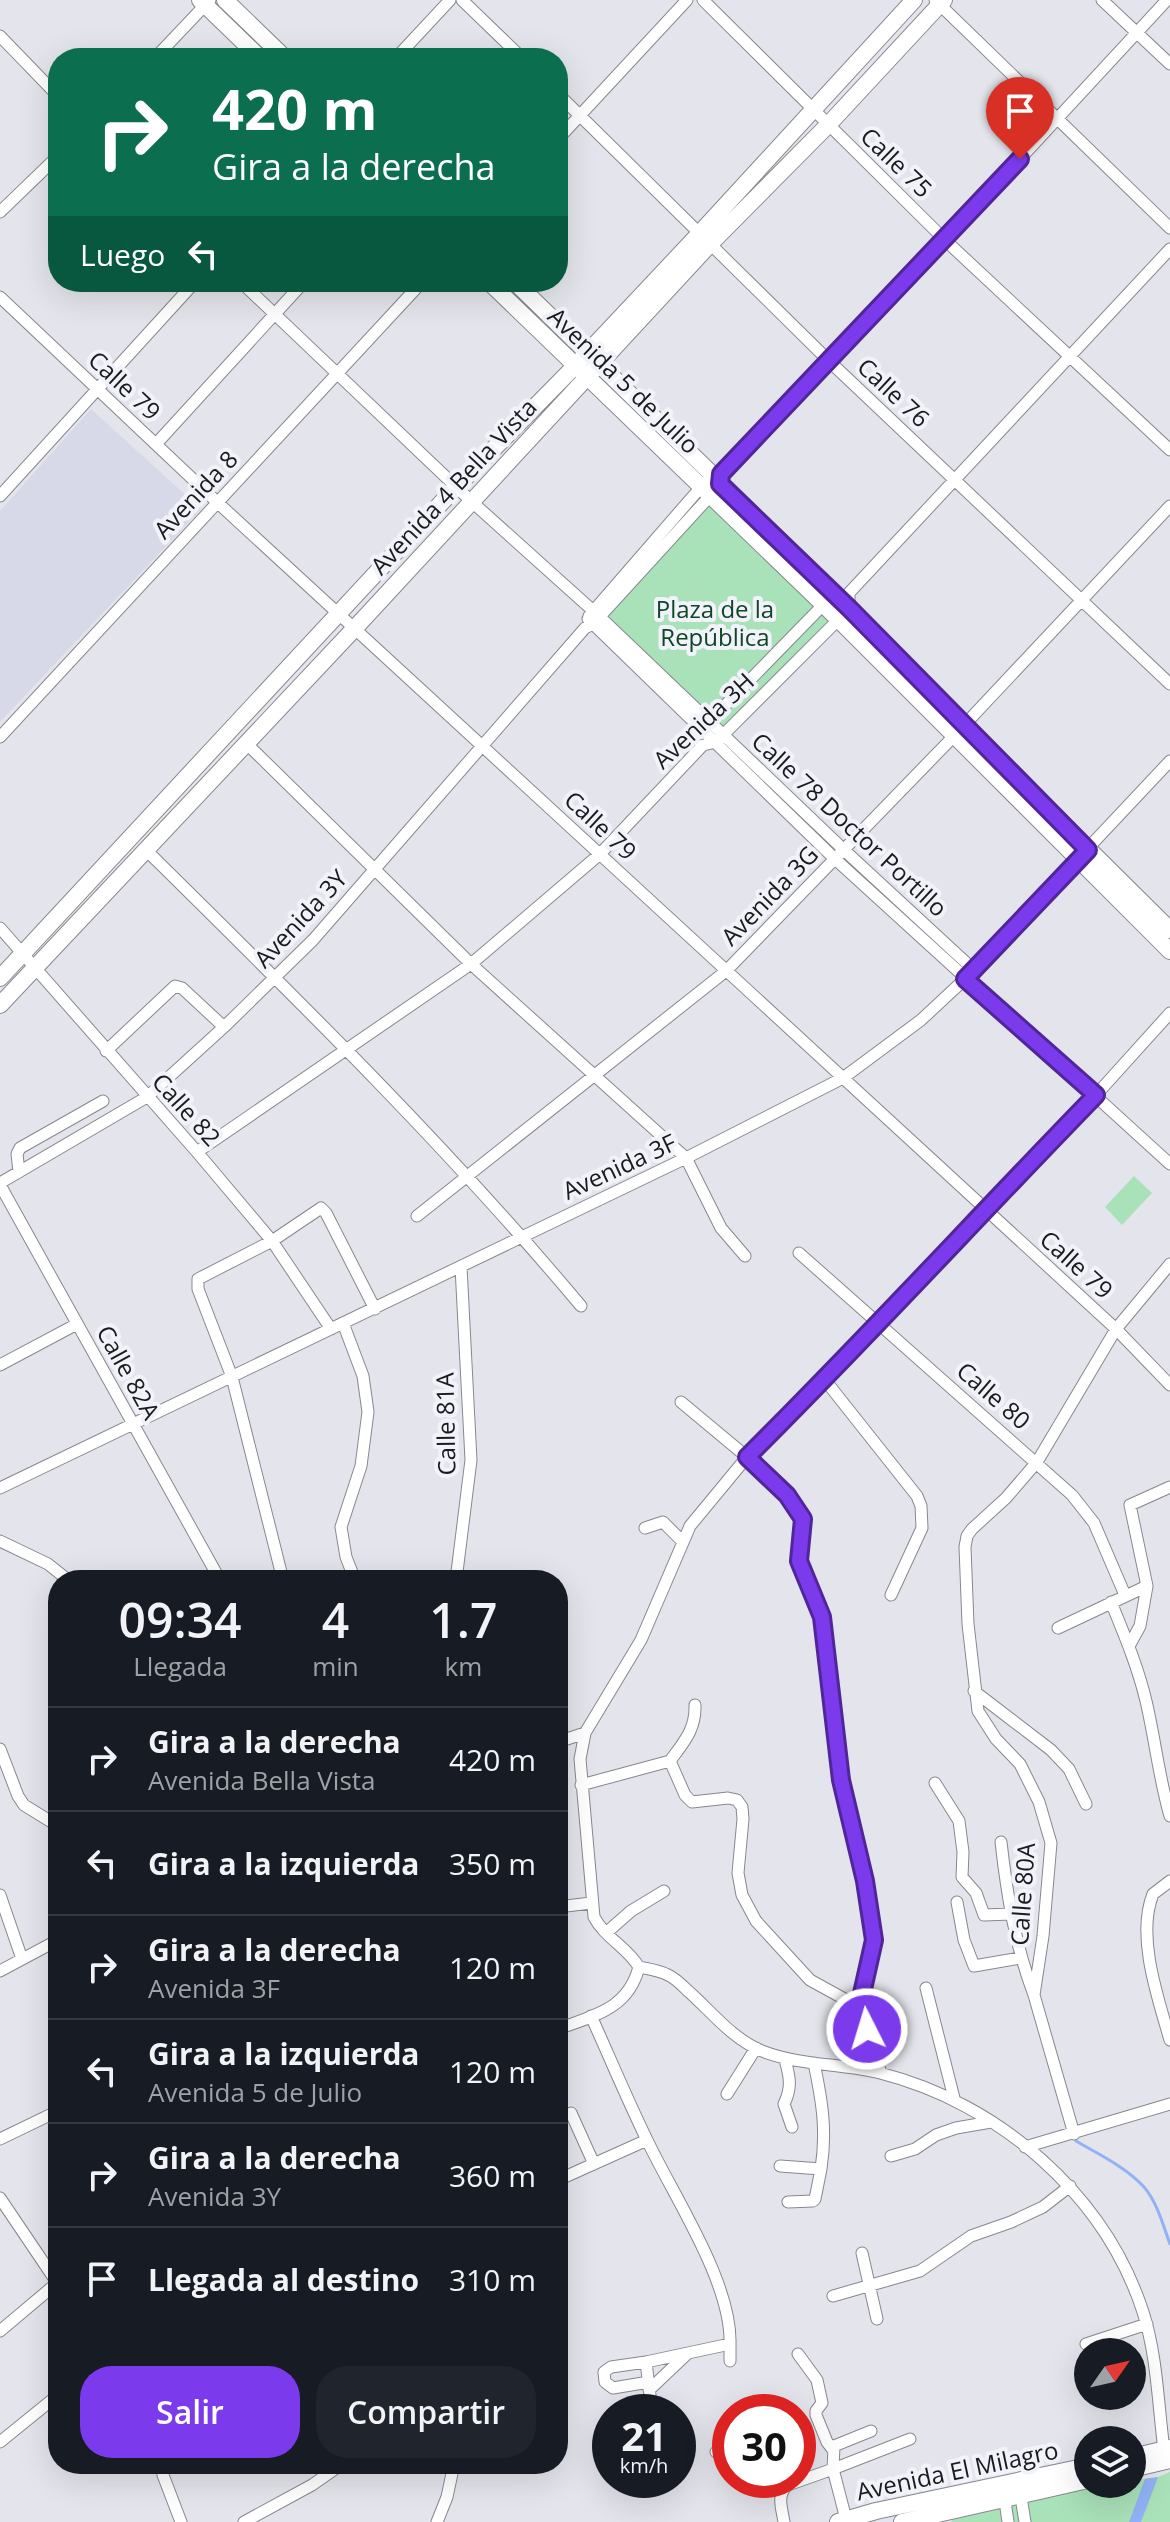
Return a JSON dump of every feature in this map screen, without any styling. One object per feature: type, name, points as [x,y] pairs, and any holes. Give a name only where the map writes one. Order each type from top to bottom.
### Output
[{"type":"street","points":[[225,0],[275,48]]},
{"type":"street","points":[[405,48],[450,0]]},
{"type":"street","points":[[462,0],[512,48]]},
{"type":"street","points":[[568,129],[687,0]]},
{"type":"street","name":"Calle 75","points":[[703,0],[945,240],[1170,450]]},
{"type":"street","name":"Avenida 4 Bella Vista","points":[[0,1005],[471,501],[580,372],[706,238],[812,110],[914,0]]},
{"type":"street","points":[[1102,0],[1170,64]]},
{"type":"street","name":"Avenida 3Y","points":[[0,1184],[147,1097],[313,940],[713,483],[945,240],[1167,0]]},
{"type":"street","points":[[164,48],[206,2],[250,48]]},
{"type":"street","points":[[939,2],[1170,228]]},
{"type":"street","name":"Avenida 4 Bella Vista","points":[[706,238],[828,125],[939,2]]},
{"type":"street","points":[[0,36],[48,86]]},
{"type":"street","name":"Calle 76","points":[[568,104],[828,360],[1170,684]]},
{"type":"street","points":[[0,212],[48,166]]},
{"type":"street","name":"Avenida 3H","points":[[197,1152],[471,964],[600,854],[703,745],[720,738],[838,604],[1170,249]]},
{"type":"street","points":[[0,496],[186,292]]},
{"type":"street","name":"Calle 78 Doctor Portillo","points":[[251,292],[592,620],[706,724],[839,855],[1170,1164]]},
{"type":"street","points":[[156,444],[295,292]]},
{"type":"street","name":"Avenida 8","points":[[0,737],[413,292]]},
{"type":"street","name":"Avenida 5 de Julio","points":[[499,292],[580,372],[713,483]]},
{"type":"street","name":"Avenida 5 de Julio","points":[[525,292],[713,483],[838,604],[1083,855],[1170,951]]},
{"type":"street","name":"Calle 79","points":[[0,297],[218,503],[1116,1329],[1170,1385]]},
{"type":"street","name":"Avenida 4 Bella Vista","points":[[0,978],[456,487],[580,372]]},
{"type":"street","name":"Avenida 3G","points":[[417,1216],[726,971],[959,731],[1170,506]]},
{"type":"street","points":[[703,745],[706,724],[838,604]]},
{"type":"street","points":[[246,743],[471,964],[686,1158],[721,1228],[745,1256]]},
{"type":"street","name":"Avenida 3F","points":[[0,1488],[686,1158],[843,1078],[921,1020],[970,975],[1170,761]]},
{"type":"street","points":[[145,849],[467,1175],[581,1306]]},
{"type":"street","name":"Avenida 5 de Julio","points":[[1083,855],[1170,930]]},
{"type":"street","name":"Calle 82","points":[[0,928],[272,1241],[331,1329]]},
{"type":"street","points":[[106,1051],[175,986],[182,988],[224,1027]]},
{"type":"street","points":[[1168,2452],[1147,2324],[1132,2283],[1087,2206],[1070,2186],[1025,2147],[954,2098],[881,2073],[785,2060],[756,2048],[717,2019],[671,1976],[639,1967],[594,1917],[580,1759],[585,1733],[641,1640],[690,1526],[747,1457],[825,1380],[1170,1013]]},
{"type":"street","points":[[19,1172],[17,1154],[20,1148],[103,1101]]},
{"type":"street","name":"Calle 82A","points":[[0,1184],[214,1570]]},
{"type":"street","points":[[280,1570],[232,1377],[198,1289],[198,1279],[272,1241],[318,1208],[324,1209],[375,1309]]},
{"type":"street","name":"Calle 80","points":[[799,1253],[1072,1495],[1089,1516],[1125,1595]]},
{"type":"street","name":"Calle 80A","points":[[1074,2134],[1034,1995],[1051,1843],[1039,1802],[1020,1764],[996,1739],[978,1711],[968,1624],[965,1547],[967,1536],[1037,1462],[1116,1329],[1170,1264]]},
{"type":"street","name":"Calle 81A","points":[[457,1570],[471,1460],[461,1267]]},
{"type":"street","points":[[343,1323],[363,1376],[368,1412],[361,1466],[341,1527],[351,1570]]},
{"type":"street","points":[[0,1365],[77,1324]]},
{"type":"street","points":[[825,1380],[917,1496],[921,1506],[922,1528],[891,1595]]},
{"type":"street","points":[[681,1402],[787,1495],[803,1519],[799,1561],[822,1617],[841,1780],[865,1881],[874,1940],[859,2007],[881,2073]]},
{"type":"street","points":[[1129,1646],[1140,1626],[1147,1586],[1130,1505],[1170,1487]]},
{"type":"street","points":[[645,1528],[663,1522],[682,1541]]},
{"type":"street","points":[[0,1541],[56,1570]]},
{"type":"street","points":[[1058,1628],[1147,1586]]},
{"type":"street","points":[[1111,1602],[1146,1699],[1160,1784],[1170,1816]]},
{"type":"street","points":[[974,1691],[1051,1750],[1069,1769],[1086,1804]]},
{"type":"street","points":[[581,1785],[670,1761],[689,1736],[695,1722],[695,1705]]},
{"type":"street","points":[[568,1739],[585,1733]]},
{"type":"street","points":[[0,1749],[24,1805],[48,1820]]},
{"type":"street","points":[[670,1761],[685,1795],[692,1802],[737,1800],[742,1807],[743,1819],[738,1873],[742,1895],[756,1921],[810,1980],[859,2007]]},
{"type":"street","points":[[935,1783],[959,1821],[962,1877],[976,1893],[986,1917],[1011,1914]]},
{"type":"street","points":[[1001,1842],[1020,1958],[1034,1995]]},
{"type":"street","points":[[1170,1881],[1153,1894],[1147,1931],[1153,1980],[1170,2040]]},
{"type":"street","points":[[606,1933],[631,1911],[664,1891]]},
{"type":"street","points":[[0,1895],[22,1959]]},
{"type":"street","points":[[957,1902],[964,1940],[974,1966],[1020,1958]]},
{"type":"street","points":[[568,1906],[591,1903]]},
{"type":"street","points":[[0,1971],[48,1945]]},
{"type":"street","points":[[568,2025],[619,2002],[630,1991],[639,1967]]},
{"type":"street","points":[[926,1988],[954,2098]]},
{"type":"street","points":[[591,2016],[647,2140],[717,2279],[731,2324],[730,2361]]},
{"type":"street","points":[[727,2094],[756,2048]]},
{"type":"street","points":[[785,2060],[791,2079],[790,2093],[784,2104],[792,2127]]},
{"type":"street","points":[[788,2202],[813,2201],[817,2196],[826,2141],[823,2104],[814,2063]]},
{"type":"street","points":[[1025,2147],[1170,2104]]},
{"type":"street","points":[[571,2113],[594,2164]]},
{"type":"street","points":[[0,2139],[48,2115]]},
{"type":"street","points":[[891,2156],[915,2149],[936,2135],[956,2128],[991,2122]]},
{"type":"street","points":[[568,2176],[647,2140]]},
{"type":"street","points":[[780,2166],[821,2169]]},
{"type":"street","points":[[833,2296],[932,2266],[971,2236],[1043,2207],[1070,2186]]},
{"type":"street","points":[[1,2201],[48,2269]]},
{"type":"street","points":[[862,2253],[877,2319]]},
{"type":"street","points":[[0,2331],[48,2291]]},
{"type":"street","points":[[1104,2338],[1147,2324]]},
{"type":"street","points":[[687,2354],[649,2386],[608,2387],[604,2376],[604,2372],[611,2367],[730,2344]]},
{"type":"street","points":[[798,2354],[812,2370],[821,2393],[822,2403],[816,2415],[833,2450]]},
{"type":"street","points":[[646,2362],[650,2394]]},
{"type":"street","points":[[0,2442],[48,2403]]},
{"type":"street","points":[[842,2520],[833,2469],[833,2450],[838,2443],[871,2431]]},
{"type":"street","points":[[816,2475],[910,2439]]},
{"type":"street","points":[[1146,2455],[1168,2452]]},
{"type":"street","points":[[1146,2462],[1168,2452]]},
{"type":"street","name":"Avenida El Milagro","points":[[904,2522],[1074,2471]]},
{"type":"street","points":[[244,2522],[328,2474]]},
{"type":"street","points":[[437,2522],[452,2474]]},
{"type":"street","points":[[163,2475],[181,2522]]},
{"type":"street","name":"Avenida El Milagro","points":[[842,2520],[1074,2482]]},
{"type":"street","points":[[1008,2522],[1012,2491]]},
{"type":"street","points":[[1012,2491],[1025,2522]]},
{"type":"street","points":[[780,2498],[784,2522]]},
{"type":"shaded area","points":[[91,409],[201,509],[0,722],[0,511]]},
{"type":"green space","name":"Plaza de la República","points":[[699,495],[835,627],[722,738],[594,617]]},
{"type":"green space","points":[[1134,1176],[1152,1193],[1122,1225],[1105,1207]]},
{"type":"green space","points":[[1170,2472],[1170,2522],[952,2522],[950,2511],[1074,2487],[1074,2498],[1146,2498],[1146,2478]]},
{"type":"water","points":[[1158,2477],[1141,2522],[1129,2522],[1138,2498],[1146,2498],[1146,2479]]},
{"type":"waterway","points":[[1076,2141],[1120,2167],[1144,2187],[1156,2207],[1170,2244]]},
{"type":"route","points":[[867,2029],[859,2007],[874,1940],[865,1881],[839,1768],[822,1617],[799,1561],[803,1519],[787,1495],[747,1457],[825,1380],[1096,1095],[965,979],[1088,850],[849,608],[720,484],[721,474],[1020,159]]}]
